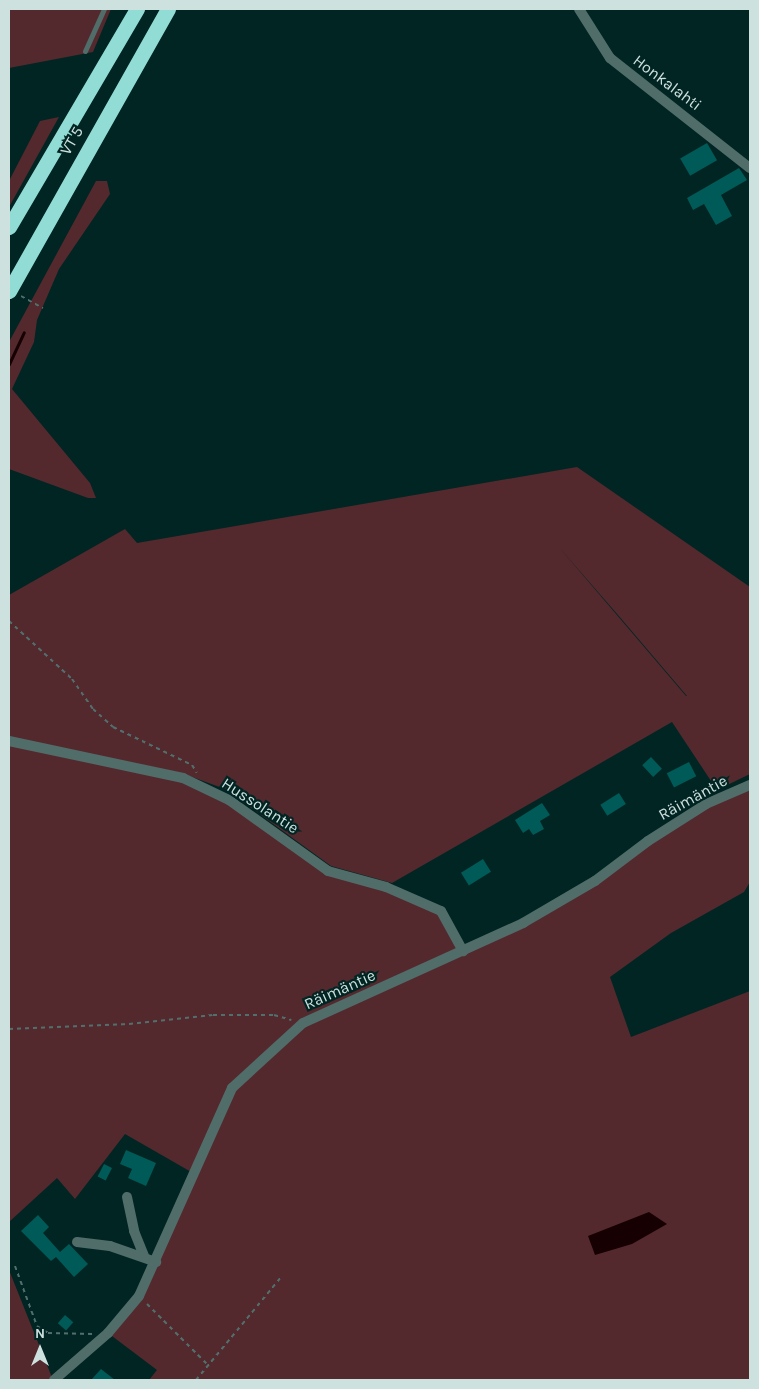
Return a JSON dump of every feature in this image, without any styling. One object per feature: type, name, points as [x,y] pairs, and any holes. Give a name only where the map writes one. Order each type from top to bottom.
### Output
[{"type":"highway","name":"VT 5","points":[[9,228],[137,9]]},
{"type":"highway","name":"VT 5","points":[[14,293],[168,9]]},
{"type":"street","name":"Honkalahti","points":[[579,9],[610,58],[750,168]]},
{"type":"street","name":"Hussolantie","points":[[9,741],[182,778],[205,788],[229,800],[328,870],[386,887],[441,911],[463,951]]},
{"type":"street","name":"Räimäntie","points":[[54,1380],[100,1341],[139,1296],[156,1262],[232,1088],[298,1028],[463,951],[595,881],[648,841],[706,804],[750,785]]},
{"type":"street","points":[[127,1197],[134,1231],[144,1256]]},
{"type":"street","points":[[78,1242],[144,1256],[156,1262]]},
{"type":"lane","points":[[85,50],[104,9]]},
{"type":"path","points":[[14,293],[43,308]]},
{"type":"path","points":[[9,621],[72,679],[93,709],[113,727],[192,765],[205,788]]},
{"type":"path","points":[[9,1029],[253,1014],[274,1015],[291,1020],[298,1028]]},
{"type":"path","points":[[15,1266],[37,1326],[48,1333],[92,1333],[100,1341]]},
{"type":"path","points":[[196,1380],[282,1276]]},
{"type":"path","points":[[139,1296],[209,1366]]},
{"type":"shaded area","points":[[9,9],[111,9],[93,52],[9,68]]},
{"type":"shaded area","points":[[59,117],[9,207],[9,181],[40,121]]},
{"type":"shaded area","points":[[96,181],[107,181],[110,194],[59,269],[37,320],[34,342],[12,389],[90,483],[96,498],[88,498],[9,469],[9,342]]},
{"type":"shaded area","points":[[577,467],[750,587],[750,774],[717,790],[672,722],[392,883],[331,866],[225,789],[184,774],[9,737],[9,595],[125,529],[137,543]],"holes":[[[558,546],[618,615],[687,696]]]},
{"type":"shaded area","points":[[9,742],[183,778],[229,800],[328,871],[441,911],[463,951],[523,923],[648,841],[750,785],[750,882],[744,892],[671,933],[610,977],[631,1037],[750,991],[750,1380],[149,1380],[157,1370],[108,1333],[139,1296],[193,1173],[125,1134],[75,1199],[57,1178],[9,1222]]},
{"type":"shaded area","points":[[649,1212],[667,1224],[632,1244],[595,1255],[588,1236]]},
{"type":"shaded area","points":[[9,1270],[53,1380],[9,1380]]},
{"type":"building","points":[[707,143],[717,160],[690,176],[680,158]]},
{"type":"building","points":[[739,168],[747,180],[721,195],[732,216],[716,225],[704,204],[693,210],[687,198]]},
{"type":"building","points":[[651,757],[662,769],[653,777],[642,765]]},
{"type":"building","points":[[689,762],[696,776],[674,788],[667,773]]},
{"type":"building","points":[[619,793],[626,804],[607,816],[600,805]]},
{"type":"building","points":[[542,803],[550,815],[540,821],[544,829],[533,835],[529,829],[523,833],[515,820]]},
{"type":"building","points":[[483,859],[491,872],[469,885],[461,873]]},
{"type":"building","points":[[126,1150],[156,1163],[146,1186],[128,1178],[132,1169],[120,1164]]},
{"type":"building","points":[[104,1164],[112,1168],[106,1181],[98,1176]]},
{"type":"building","points":[[38,1215],[49,1227],[43,1233],[60,1252],[69,1244],[88,1264],[74,1277],[56,1257],[51,1261],[21,1231]]},
{"type":"building","points":[[65,1315],[73,1322],[66,1331],[58,1323]]},
{"type":"building","points":[[101,1369],[115,1380],[91,1380]]},
{"type":"waterway","points":[[9,364],[24,332]]}]
